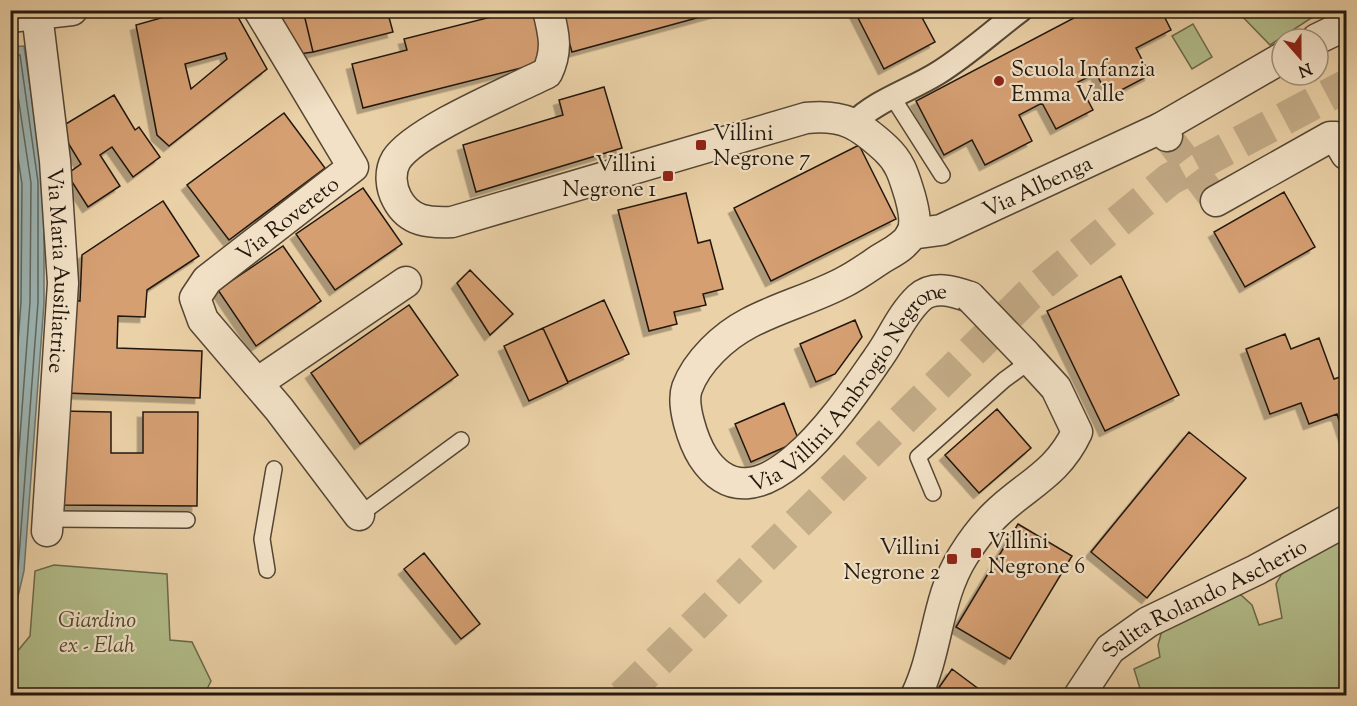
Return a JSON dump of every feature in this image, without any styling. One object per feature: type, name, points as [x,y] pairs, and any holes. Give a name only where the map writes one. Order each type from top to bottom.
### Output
[{"type":"street","points":[[28,14],[72,10]]},
{"type":"street","name":"Via Rovereto","points":[[259,10],[353,166],[207,280],[195,298],[203,320],[256,383],[359,515]]},
{"type":"street","points":[[549,10],[555,39],[555,58],[547,73],[415,140],[395,161],[391,178],[392,190],[402,208],[425,223],[452,222],[806,118],[830,116],[854,123],[900,162],[915,214],[911,234]]},
{"type":"street","points":[[854,123],[869,108],[893,98],[941,71],[1021,10]]},
{"type":"street","name":"Via Maria Ausiliatrice","points":[[28,14],[55,161],[63,284],[48,525]]},
{"type":"street","points":[[1330,33],[1347,25]]},
{"type":"street","name":"Via Albenga","points":[[911,234],[941,230],[1164,132],[1270,66]]},
{"type":"street","points":[[1216,201],[1330,137],[1336,137],[1347,154]]},
{"type":"street","name":"Via Villini Ambrogio Negrone","points":[[911,234],[899,248],[844,282],[747,324],[708,354],[687,389],[688,424],[703,457],[720,476],[743,485],[771,477],[794,462],[817,439],[879,358],[897,326],[920,297],[937,290],[951,290],[970,297],[1056,388],[1077,432],[1068,452],[1050,471],[993,516],[963,555],[946,592],[927,672],[916,696]]},
{"type":"street","points":[[256,383],[406,282]]},
{"type":"street","name":"Salita Rolando Ascherio","points":[[1078,696],[1110,649],[1148,622],[1256,570],[1347,521]]},
{"type":"lane","points":[[893,98],[942,175]]},
{"type":"lane","points":[[933,493],[918,458],[1027,357]]},
{"type":"lane","name":"Via Rovereto","points":[[359,515],[461,440]]},
{"type":"lane","points":[[267,570],[262,539],[274,469]]},
{"type":"lane","points":[[48,525],[187,520]]},
{"type":"green space","points":[[1237,11],[1322,11],[1298,27],[1270,27],[1270,45]]},
{"type":"green space","points":[[1193,24],[1212,57],[1192,69],[1172,36]]},
{"type":"green space","points":[[1346,537],[1346,686],[1318,696],[1142,695],[1134,669],[1160,657],[1158,645],[1162,630],[1226,595],[1241,595],[1252,605],[1259,625],[1282,618],[1276,584],[1284,570]]},
{"type":"green space","name":"Giardino ex - Elah","points":[[54,565],[167,574],[170,640],[192,642],[211,681],[204,695],[11,695],[11,659],[30,636],[35,571]]},
{"type":"water","points":[[24,46],[44,182],[44,303],[24,571],[11,626],[10,47]]},
{"type":"building","points":[[189,10],[234,10],[267,69],[169,146],[157,135],[136,25]],"holes":[[[225,53],[227,59],[191,89],[185,64]]]},
{"type":"building","points":[[273,10],[303,10],[313,52],[299,54]]},
{"type":"building","points":[[303,10],[387,10],[393,32],[313,52]]},
{"type":"building","points":[[494,10],[538,10],[541,63],[363,108],[352,64],[407,50],[404,39],[495,16]]},
{"type":"building","points":[[560,10],[726,10],[572,52]]},
{"type":"building","points":[[854,10],[918,10],[935,42],[884,69]]},
{"type":"building","points":[[1089,10],[1161,10],[1171,30],[1136,48],[1150,75],[1108,97],[1096,73],[1078,82],[1093,110],[1056,129],[1042,103],[1019,115],[1032,141],[985,165],[972,140],[944,155],[916,101]]},
{"type":"building","points":[[604,87],[622,148],[476,192],[463,145],[563,115],[559,100]]},
{"type":"building","points":[[114,95],[135,130],[139,127],[160,157],[133,177],[112,147],[100,155],[120,186],[88,207],[67,174],[81,164],[59,128]]},
{"type":"building","points":[[284,113],[325,168],[229,240],[187,185]]},
{"type":"building","points":[[859,145],[896,219],[771,281],[734,208]]},
{"type":"building","points":[[363,188],[402,244],[335,290],[296,234]]},
{"type":"building","points":[[1284,192],[1315,247],[1245,287],[1214,232]]},
{"type":"building","points":[[686,193],[698,243],[710,240],[723,289],[703,294],[706,305],[674,312],[677,324],[649,331],[618,210]]},
{"type":"building","points":[[163,201],[199,256],[147,290],[145,317],[118,316],[117,348],[202,351],[200,398],[66,393],[70,299],[80,301],[82,255]]},
{"type":"building","points":[[283,246],[321,301],[256,346],[218,290]]},
{"type":"building","points":[[470,270],[513,314],[490,335],[457,283]]},
{"type":"building","points":[[1121,276],[1179,395],[1105,431],[1047,311]]},
{"type":"building","points":[[604,300],[629,354],[568,382],[543,328]]},
{"type":"building","points":[[409,305],[458,375],[360,444],[311,373]]},
{"type":"building","points":[[855,320],[862,337],[835,374],[816,382],[800,344]]},
{"type":"building","points":[[543,328],[568,383],[529,401],[504,346]]},
{"type":"building","points":[[1285,334],[1291,349],[1319,338],[1334,379],[1346,375],[1346,441],[1337,414],[1309,424],[1301,403],[1270,414],[1246,349]]},
{"type":"building","points":[[784,403],[799,441],[751,462],[735,424]]},
{"type":"building","points":[[997,409],[1031,448],[979,493],[945,455]]},
{"type":"building","points":[[60,411],[111,412],[111,453],[143,453],[143,412],[198,412],[197,506],[59,505]]},
{"type":"building","points":[[1189,432],[1246,478],[1147,598],[1091,552]]},
{"type":"building","points":[[1018,524],[1072,556],[1010,659],[956,627]]},
{"type":"building","points":[[424,553],[480,624],[461,639],[404,569]]},
{"type":"building","points":[[952,669],[984,693],[982,696],[933,696]]},
{"type":"tunnel","points":[[623,696],[1029,295],[1170,179],[1346,86]]},
{"type":"tunnel","points":[[1167,136],[1216,201]]},
{"type":"place","name":"Scuola Infanzia Emma Valle","points":[[999,81]]},
{"type":"place","name":"Villini Negrone 7","points":[[701,145]]},
{"type":"place","name":"Villini Negrone 1","points":[[668,176]]},
{"type":"place","name":"Villini Negrone 6","points":[[976,553]]},
{"type":"place","name":"Villini Negrone 2","points":[[952,559]]}]
